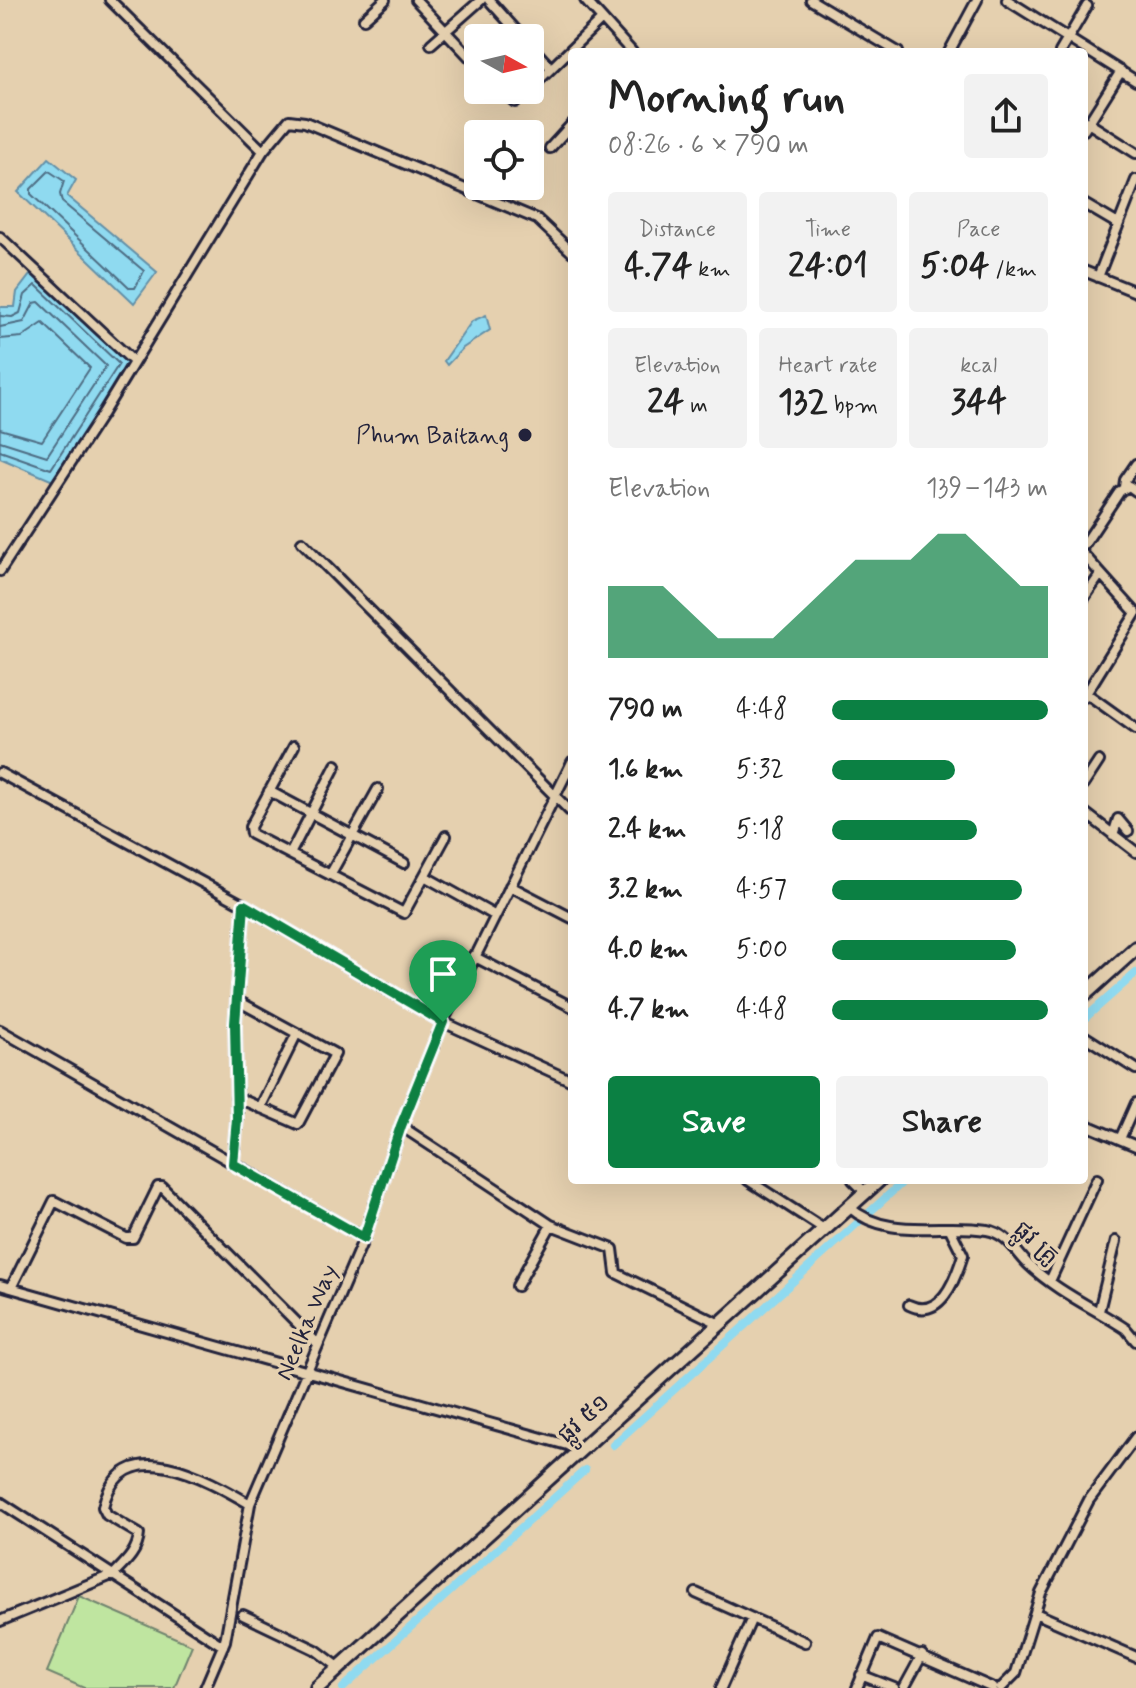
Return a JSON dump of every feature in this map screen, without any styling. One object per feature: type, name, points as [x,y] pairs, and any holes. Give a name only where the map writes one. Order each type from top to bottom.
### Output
[{"type":"main road","points":[[1088,991],[1136,948]]},
{"type":"main road","name":"ផ្លូវ ៥១","points":[[317,1688],[824,1229],[852,1209],[874,1184]]},
{"type":"street","points":[[110,0],[263,151]]},
{"type":"street","points":[[364,19],[385,0]]},
{"type":"street","points":[[416,0],[464,52]]},
{"type":"street","points":[[431,44],[481,0]]},
{"type":"street","points":[[489,0],[510,24]]},
{"type":"street","points":[[585,0],[628,48]]},
{"type":"street","points":[[811,0],[891,48]]},
{"type":"street","points":[[951,48],[977,0]]},
{"type":"street","points":[[1007,0],[1085,48]]},
{"type":"street","points":[[1063,48],[1087,6]]},
{"type":"street","points":[[571,48],[602,19]]},
{"type":"street","points":[[544,74],[568,50]]},
{"type":"street","points":[[1088,50],[1136,81]]},
{"type":"street","points":[[544,60],[550,67]]},
{"type":"street","points":[[1088,120],[1121,71]]},
{"type":"street","points":[[0,571],[134,362],[263,151],[289,120],[305,122],[537,219],[568,248]]},
{"type":"street","points":[[1088,127],[1136,153]]},
{"type":"street","points":[[550,148],[568,128]]},
{"type":"street","points":[[1098,277],[1136,180]]},
{"type":"street","points":[[1088,206],[1118,224]]},
{"type":"street","points":[[0,237],[134,362]]},
{"type":"street","points":[[1088,273],[1136,292]]},
{"type":"street","points":[[1088,539],[1136,464]]},
{"type":"street","points":[[1124,487],[1136,491]]},
{"type":"street","points":[[302,542],[568,809]]},
{"type":"street","points":[[1088,560],[1136,613],[1088,690]]},
{"type":"street","points":[[1088,592],[1100,575]]},
{"type":"street","points":[[1088,697],[1136,729]]},
{"type":"street","points":[[294,746],[249,831],[404,913],[446,836]]},
{"type":"street","points":[[1088,778],[1099,761]]},
{"type":"street","points":[[290,854],[336,765]]},
{"type":"street","name":"Neelka Way","points":[[205,1688],[223,1646],[250,1504],[364,1238],[401,1126],[443,1022],[473,956],[568,770]]},
{"type":"street","points":[[0,773],[244,905],[443,1022],[568,1079]]},
{"type":"street","points":[[330,875],[378,789]]},
{"type":"street","points":[[269,791],[404,863]]},
{"type":"street","points":[[1088,815],[1136,852]]},
{"type":"street","points":[[1113,835],[1118,819],[1128,831]]},
{"type":"street","points":[[426,877],[494,915]]},
{"type":"street","points":[[510,886],[568,916]]},
{"type":"street","points":[[233,1164],[236,1097],[234,1037],[244,905]]},
{"type":"street","points":[[473,956],[568,1005]]},
{"type":"street","points":[[236,1097],[298,1124],[334,1059],[333,1051],[238,1001]]},
{"type":"street","points":[[0,1030],[364,1238]]},
{"type":"street","points":[[260,1108],[297,1033]]},
{"type":"street","points":[[1088,1039],[1136,1069]]},
{"type":"street","points":[[1120,1139],[1136,1103]]},
{"type":"street","points":[[401,1126],[551,1225],[610,1247],[615,1252],[616,1273],[720,1324]]},
{"type":"street","points":[[1088,1126],[1136,1146]]},
{"type":"street","points":[[1050,1281],[1097,1179]]},
{"type":"street","points":[[754,1184],[824,1229]]},
{"type":"street","points":[[857,1184],[865,1192]]},
{"type":"street","points":[[11,1288],[54,1201],[126,1238],[133,1238],[158,1187],[162,1187],[317,1343]]},
{"type":"street","name":"ផ្លូវ គ្រូ","points":[[852,1209],[867,1219],[918,1230],[980,1229],[1001,1235],[1050,1281],[1099,1311],[1136,1341]]},
{"type":"street","points":[[517,1286],[551,1225]]},
{"type":"street","points":[[909,1305],[925,1311],[932,1310],[946,1290],[963,1255],[950,1229]]},
{"type":"street","points":[[1099,1311],[1116,1241]]},
{"type":"street","points":[[0,1285],[567,1445],[578,1451]]},
{"type":"street","points":[[1001,1688],[1016,1673],[1041,1593],[1089,1500],[1136,1437]]},
{"type":"street","points":[[0,1621],[114,1574],[137,1547],[139,1534],[107,1515],[104,1502],[119,1478],[138,1465],[154,1463],[169,1467],[250,1504]]},
{"type":"street","points":[[0,1502],[223,1646]]},
{"type":"street","points":[[696,1593],[805,1642]]},
{"type":"street","points":[[1035,1613],[1136,1657]]},
{"type":"street","points":[[243,1615],[316,1650],[340,1668]]},
{"type":"street","points":[[721,1688],[752,1618]]},
{"type":"street","points":[[857,1688],[878,1638],[993,1688]]},
{"type":"street","points":[[904,1688],[922,1655]]},
{"type":"street","points":[[861,1675],[894,1688]]},
{"type":"green space","points":[[79,1596],[192,1645],[174,1688],[84,1688],[47,1672]]},
{"type":"water","points":[[49,158],[76,180],[67,196],[157,272],[134,303],[18,192]]},
{"type":"water","points":[[33,271],[130,362],[53,481],[0,458],[0,307],[15,307],[17,292]]},
{"type":"water","points":[[486,315],[490,330],[463,348],[447,365],[444,361],[472,321]]},
{"type":"waterway","points":[[1088,1015],[1136,973]]},
{"type":"waterway","points":[[613,1445],[901,1184]]},
{"type":"waterway","points":[[343,1688],[585,1470]]},
{"type":"place","name":"Phum Baitang","points":[[525,435]]},
{"type":"route","points":[[244,905],[443,1022],[401,1126],[364,1238],[233,1164],[237,1119],[235,1024],[244,905]]}]
